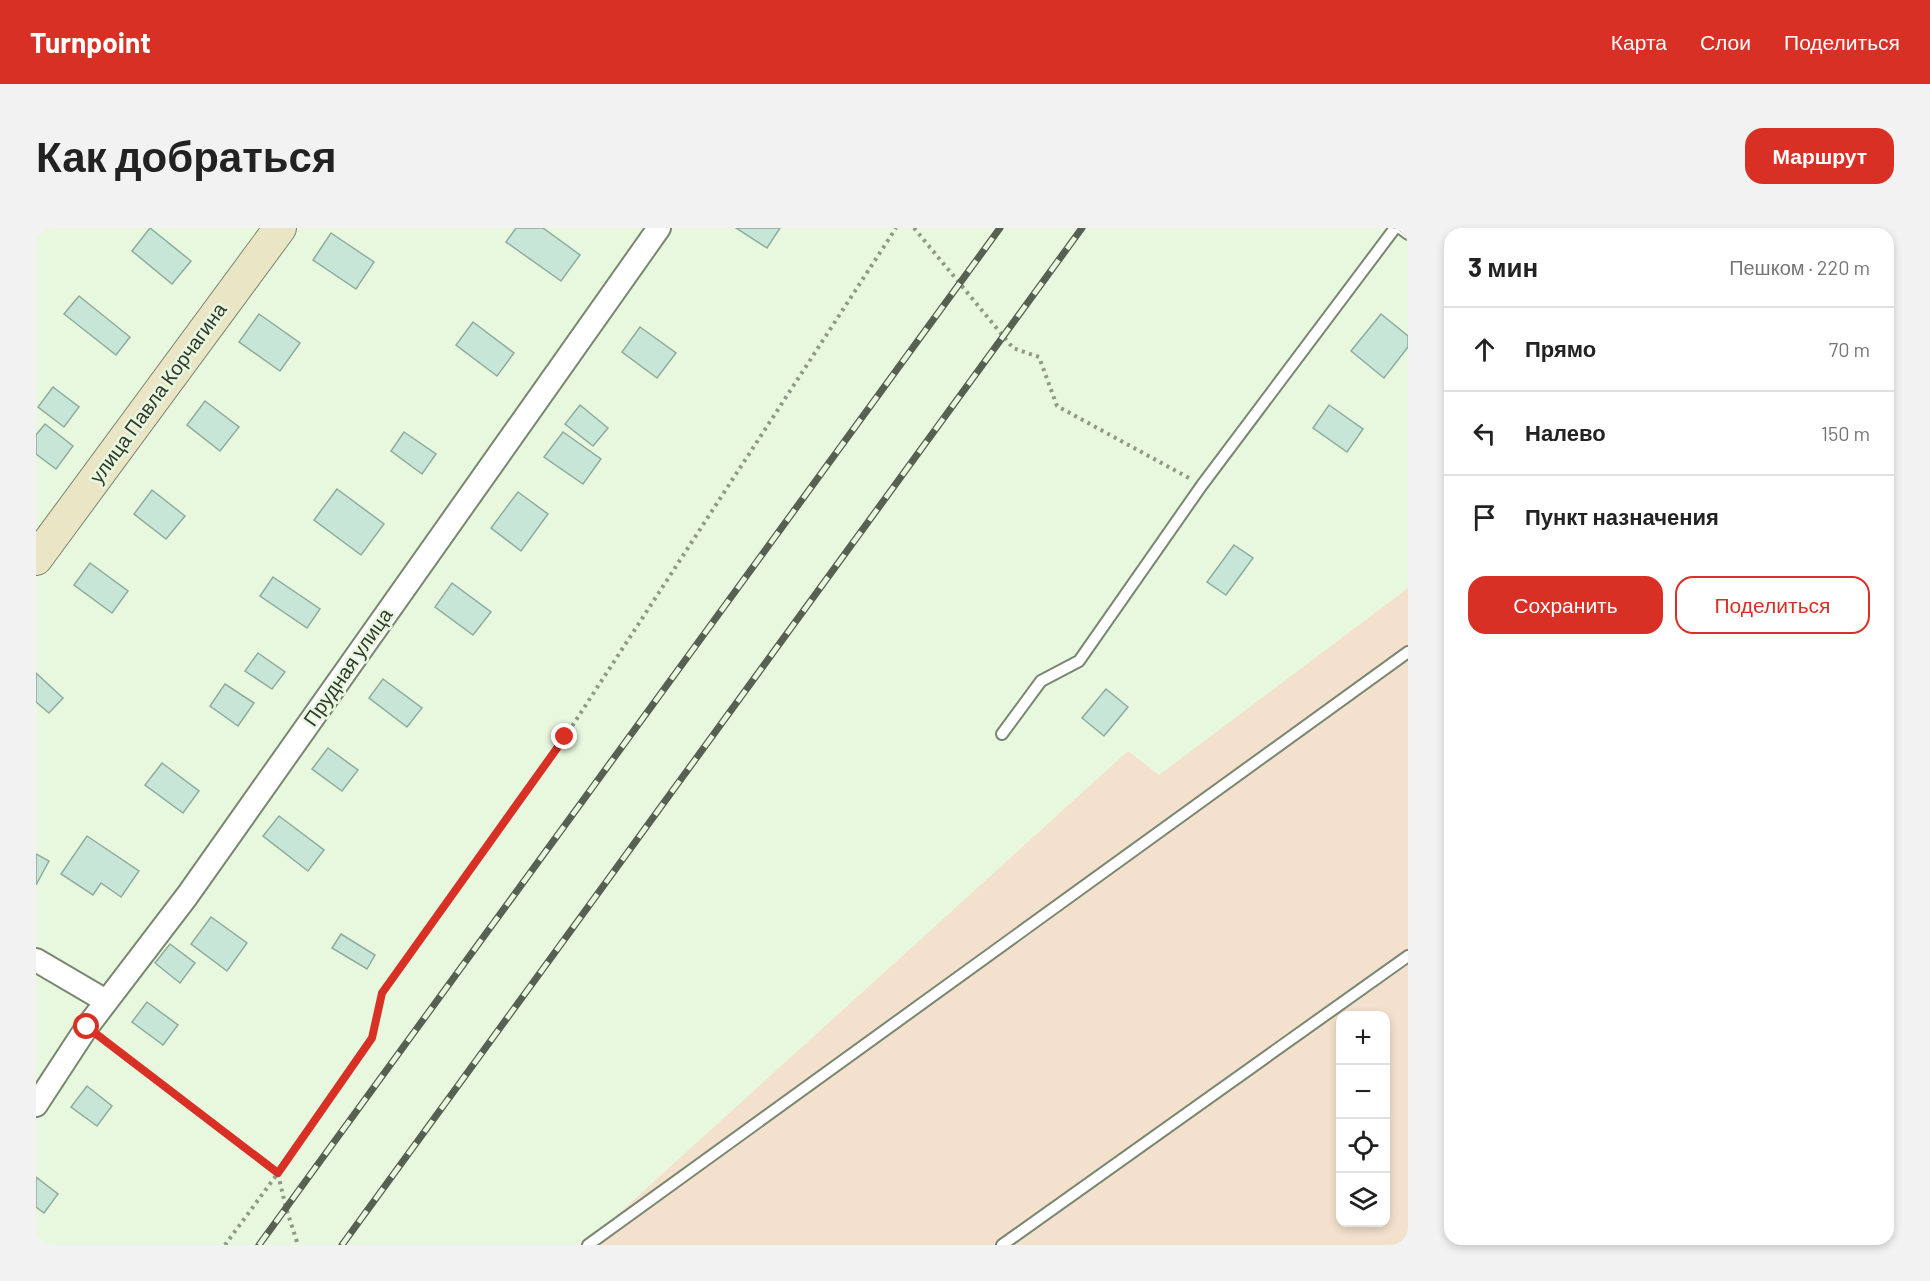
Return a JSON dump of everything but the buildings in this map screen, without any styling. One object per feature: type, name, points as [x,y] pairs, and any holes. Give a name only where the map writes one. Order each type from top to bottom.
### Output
[{"type":"main road","name":"улица Павла Корчагина","points":[[36,559],[280,228]]},
{"type":"street","name":"Прудная улица","points":[[36,1105],[87,1027],[187,896],[659,228]]},
{"type":"street","points":[[36,960],[106,1001]]},
{"type":"lane","points":[[1002,734],[1041,681],[1079,661],[1202,485],[1395,228]]},
{"type":"lane","points":[[1400,228],[1408,234]]},
{"type":"lane","points":[[588,1245],[1408,652]]},
{"type":"lane","points":[[1002,1245],[1408,956]]},
{"type":"path","points":[[225,1245],[372,1038],[382,993],[565,737],[896,228]]},
{"type":"path","points":[[914,228],[1013,348],[1039,357],[1057,406],[1202,485]]},
{"type":"path","points":[[87,1027],[278,1173],[298,1245]]},
{"type":"shaded area","points":[[1408,588],[1408,1245],[584,1245],[1128,751],[1159,775]]},
{"type":"railway","points":[[259,1245],[1000,228]]},
{"type":"railway","points":[[342,1245],[1082,228]]},
{"type":"route","points":[[87,1027],[278,1173],[372,1038],[382,993],[565,737]]}]
